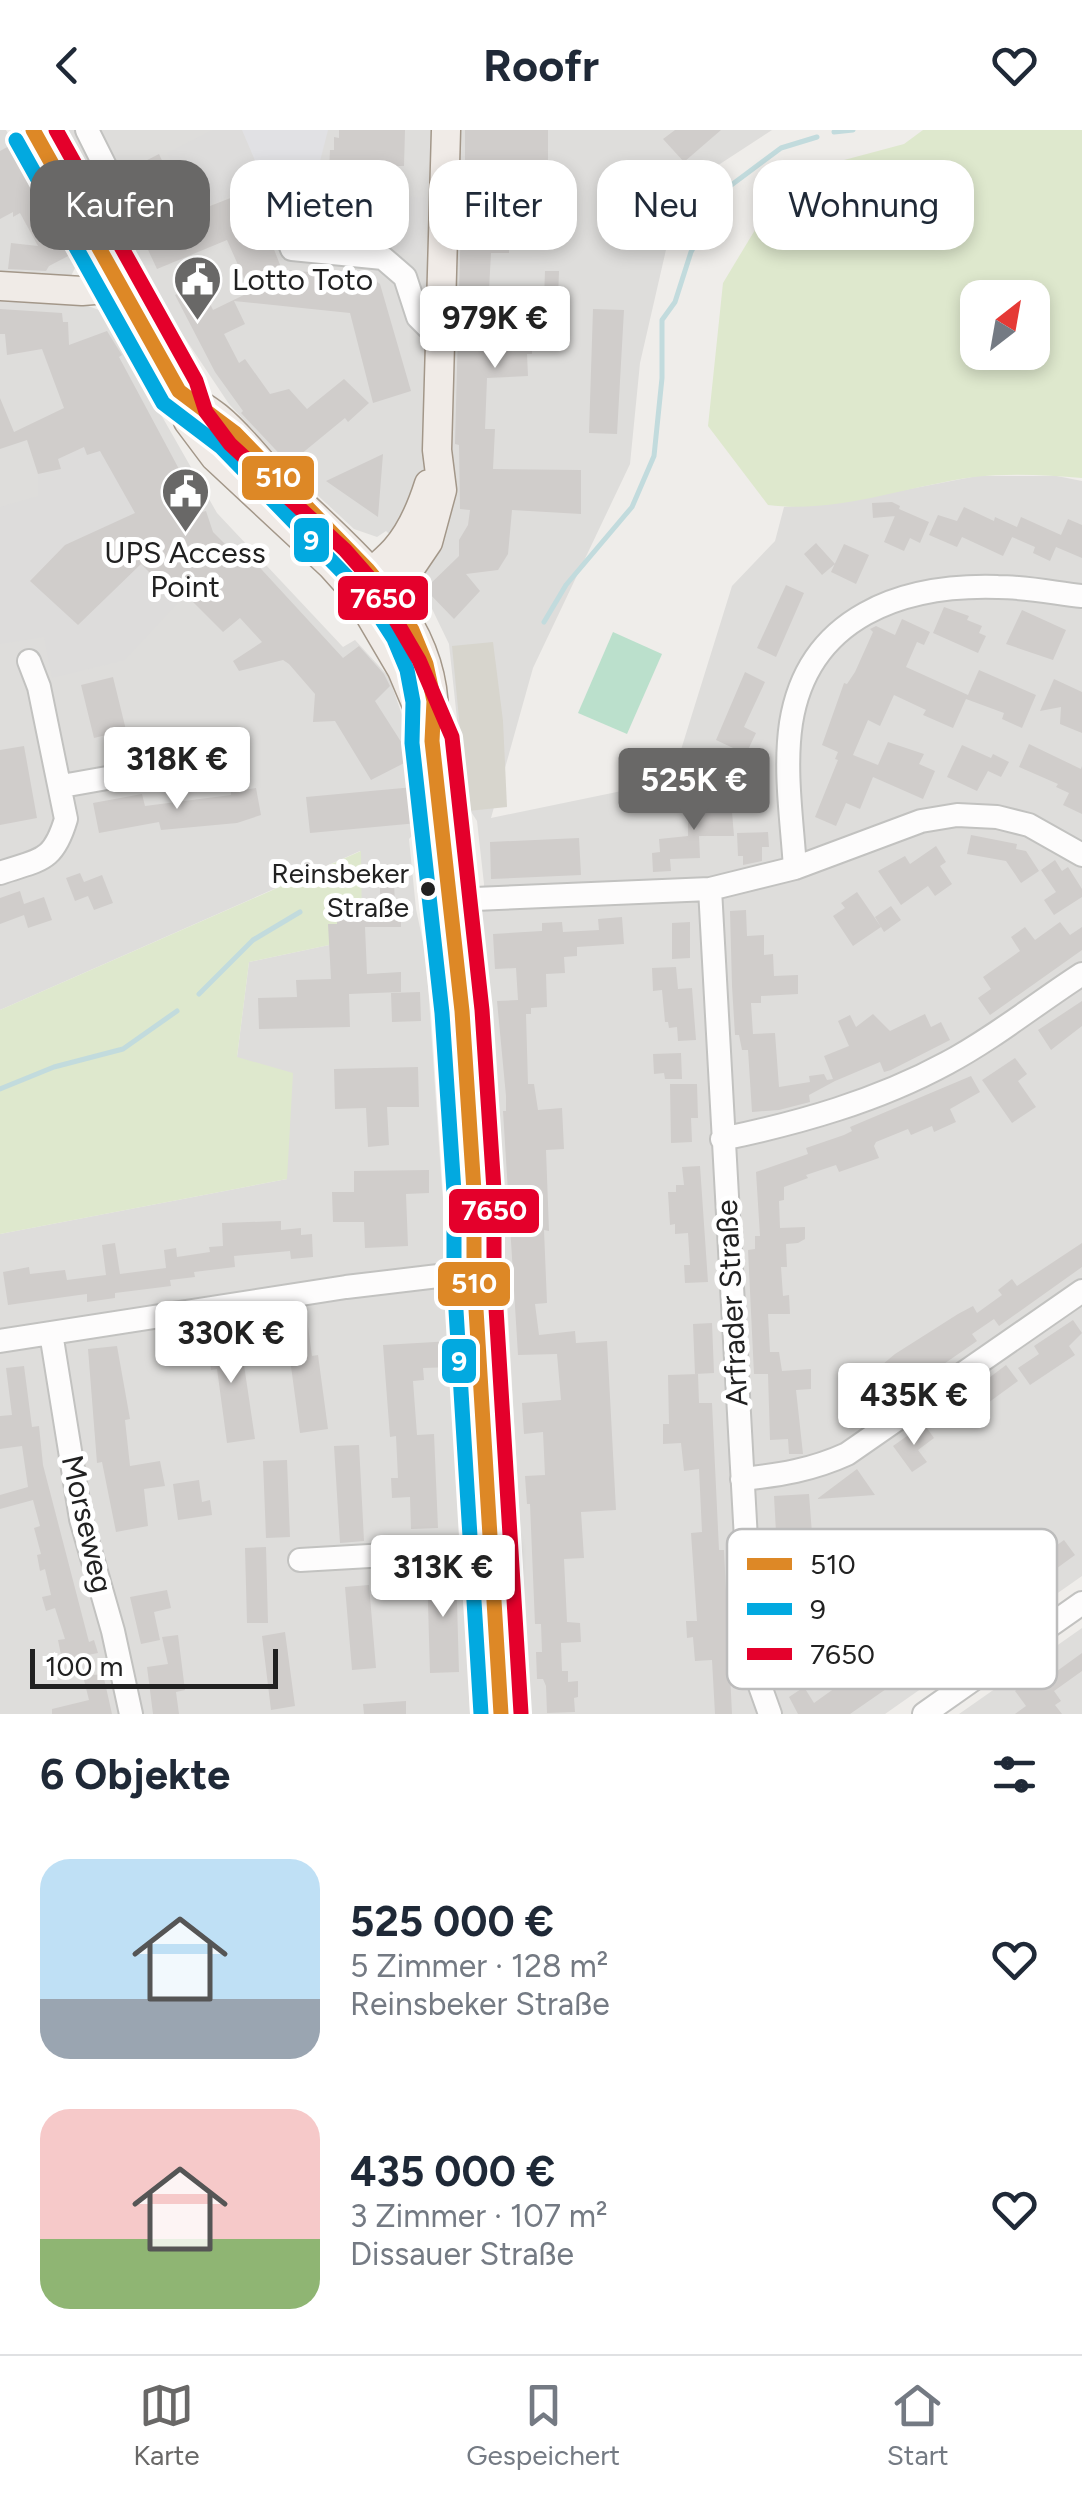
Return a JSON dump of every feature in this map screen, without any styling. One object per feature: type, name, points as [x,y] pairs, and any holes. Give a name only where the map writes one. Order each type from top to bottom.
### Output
[{"type":"main road","points":[[34,130],[179,391],[188,421],[215,457],[325,559],[370,584],[412,630],[432,682],[437,710],[432,741],[462,1011],[501,1714]]},
{"type":"main road","points":[[370,584],[406,572],[428,542],[442,490],[437,450],[446,130]]},
{"type":"main road","points":[[0,286],[82,291],[119,288]]},
{"type":"street","points":[[86,130],[102,160]]},
{"type":"street","points":[[302,250],[382,258],[404,277],[418,317],[440,339]]},
{"type":"street","points":[[795,868],[788,753],[791,722],[799,691],[830,640],[847,624],[880,604],[932,590],[1000,586],[1082,596]]},
{"type":"street","points":[[0,872],[48,856],[60,839],[66,818],[39,688],[29,661]]},
{"type":"street","points":[[62,786],[237,755]]},
{"type":"street","points":[[449,904],[475,899],[710,889],[795,868],[922,821],[957,816],[997,818],[1029,826],[1082,855]]},
{"type":"street","name":"Arfrader Straße","points":[[710,889],[745,1529]]},
{"type":"street","points":[[722,1139],[784,1127],[872,1097],[948,1062],[1082,974]]},
{"type":"street","points":[[0,1340],[346,1287],[454,1274],[474,1277]]},
{"type":"street","points":[[742,1478],[790,1474],[847,1454],[1082,1291]]},
{"type":"street","name":"Morseweg","points":[[50,1332],[81,1519],[132,1714]]},
{"type":"street","points":[[300,1560],[492,1550]]},
{"type":"street","points":[[1057,1621],[1082,1603]]},
{"type":"street","name":"Arfrader Straße","points":[[761,1689],[770,1714]]},
{"type":"street","points":[[924,1714],[960,1689]]},
{"type":"shaded area","points":[[0,130],[6,130],[30,172],[30,250],[74,250],[77,264],[71,276],[88,306],[102,311],[217,513],[343,647],[355,640],[389,677],[403,718],[413,762],[420,827],[409,839],[416,909],[426,956],[442,1189],[453,1286],[470,1714],[0,1714],[0,1234],[287,1179],[237,1057],[249,962],[362,938],[360,851],[0,1010]]},
{"type":"shaded area","points":[[64,130],[772,130],[726,160],[597,160],[597,250],[666,250],[640,363],[630,464],[533,668],[491,818],[641,787],[675,769],[732,586],[775,541],[784,507],[842,502],[977,476],[1057,476],[1082,481],[1082,1576],[1057,1594],[1057,1529],[727,1529],[727,1689],[921,1689],[885,1714],[531,1714],[490,1002],[481,919],[484,884],[477,821],[466,804],[449,644],[421,586],[426,570],[386,531],[377,537],[354,529],[286,466],[229,404],[130,250],[210,250],[210,160],[81,160]]},
{"type":"shaded area","points":[[212,130],[242,130],[255,160],[230,160],[230,196],[210,205],[210,160],[170,160],[167,153]]},
{"type":"shaded area","points":[[242,130],[328,130],[320,160],[255,160]]},
{"type":"shaded area","points":[[409,197],[426,198],[422,255],[379,250],[409,250]]},
{"type":"shaded area","points":[[84,447],[87,455],[100,451],[128,500],[156,491],[162,501],[65,545],[30,580],[78,625],[141,564],[179,602],[125,660],[52,678],[44,637],[0,644],[0,507],[38,496],[38,474],[61,469],[58,459]]},
{"type":"shaded area","points":[[493,642],[503,721],[507,807],[468,811],[452,646]]},
{"type":"shaded area","points":[[1082,1628],[1082,1714],[959,1714],[995,1689],[1057,1689],[1057,1645]]},
{"type":"green space","points":[[923,130],[1082,130],[1082,478],[987,476],[819,506],[768,505],[708,426],[723,283],[753,233],[753,250],[974,250],[974,160],[844,160],[904,144]]},
{"type":"green space","points":[[613,632],[662,654],[627,734],[578,713]]},
{"type":"green space","points":[[361,851],[362,938],[249,962],[237,1057],[293,1073],[287,1179],[0,1234],[0,1010]]},
{"type":"building","points":[[339,130],[405,130],[404,160],[330,160],[334,137],[339,138]]},
{"type":"building","points":[[465,130],[548,130],[548,160],[465,160]]},
{"type":"building","points":[[675,130],[721,130],[686,160],[663,139]]},
{"type":"building","points":[[11,145],[30,179],[30,231],[20,213],[0,219],[0,151]]},
{"type":"building","points":[[230,198],[230,247],[227,240],[210,247],[210,206]]},
{"type":"building","points":[[11,243],[30,245],[30,250],[70,250],[72,254],[46,271],[8,269]]},
{"type":"building","points":[[148,250],[203,250],[157,269]]},
{"type":"building","points":[[231,250],[274,250],[282,270],[369,276],[380,284],[411,391],[373,403],[350,313],[234,301],[245,324],[224,334],[239,363],[245,359],[270,394],[289,389],[307,409],[344,379],[369,403],[289,464],[241,413],[175,295],[200,283],[213,310],[250,292]]},
{"type":"building","points":[[460,250],[509,250],[491,253],[488,308],[523,313],[522,341],[532,341],[532,354],[527,354],[528,376],[487,378],[485,429],[495,429],[493,469],[581,470],[581,514],[512,510],[508,554],[498,570],[466,574],[480,591],[454,619],[425,589],[459,556],[459,540],[468,525],[470,510],[460,509],[459,445],[455,444]]},
{"type":"building","points":[[545,271],[559,271],[558,300],[544,300]]},
{"type":"building","points":[[0,309],[62,313],[63,322],[68,322],[69,345],[107,331],[202,512],[206,511],[213,532],[232,551],[239,545],[343,658],[359,646],[384,674],[390,686],[375,701],[412,759],[371,780],[335,721],[313,722],[315,694],[289,664],[283,660],[239,671],[233,661],[262,642],[240,618],[223,632],[190,599],[188,602],[182,598],[179,602],[141,564],[78,625],[30,581],[65,545],[135,513],[100,451],[87,455],[84,447],[58,459],[61,469],[38,474],[27,440],[0,449],[0,398],[14,432],[64,408],[42,349],[7,355],[5,334],[0,334]]},
{"type":"building","points":[[593,309],[624,310],[617,434],[589,433]]},
{"type":"building","points":[[383,454],[378,517],[326,481]]},
{"type":"building","points":[[892,502],[929,522],[920,543],[910,538],[904,551],[884,542],[895,516],[873,518],[872,503]]},
{"type":"building","points":[[964,507],[1017,527],[1021,517],[1061,535],[1068,519],[1082,525],[1082,558],[1056,547],[1050,561],[1033,553],[1035,547],[1012,537],[1003,556],[962,537],[957,547],[929,535],[938,515],[957,521]]},
{"type":"building","points":[[816,543],[835,564],[822,575],[804,554]]},
{"type":"building","points":[[844,544],[869,555],[856,584],[831,572]]},
{"type":"building","points":[[786,585],[804,593],[776,657],[757,648]]},
{"type":"building","points":[[944,607],[969,616],[967,620],[982,626],[979,633],[986,636],[978,653],[933,633]]},
{"type":"building","points":[[1022,610],[1066,630],[1053,660],[1006,644]]},
{"type":"building","points":[[902,619],[930,632],[924,645],[917,642],[906,667],[968,695],[979,670],[1036,695],[1022,728],[1002,719],[1004,713],[966,699],[953,728],[923,715],[926,710],[894,695],[880,726],[868,720],[853,755],[878,765],[888,742],[924,754],[919,764],[935,771],[923,799],[873,777],[860,809],[846,803],[836,826],[815,817],[838,760],[838,752],[822,745],[844,683],[855,672],[873,632],[870,629],[876,626],[895,635]]},
{"type":"building","points":[[745,672],[765,682],[744,727],[756,733],[746,754],[716,740]]},
{"type":"building","points":[[113,677],[126,730],[94,738],[81,685]]},
{"type":"building","points":[[1054,679],[1082,692],[1082,733],[1060,724],[1061,707],[1040,711]]},
{"type":"building","points":[[1029,744],[1081,769],[1082,766],[1082,814],[1063,805],[1069,793],[1056,787],[1058,784],[1019,767]]},
{"type":"building","points":[[962,745],[1009,762],[1001,777],[988,771],[977,791],[947,777]]},
{"type":"building","points":[[24,746],[37,818],[0,825],[0,750]]},
{"type":"building","points":[[414,787],[418,823],[310,833],[306,797]]},
{"type":"building","points":[[256,788],[261,815],[237,823],[161,830],[159,822],[99,833],[93,803],[142,794],[145,806]]},
{"type":"building","points":[[712,795],[713,808],[722,807],[722,813],[732,812],[734,836],[699,836],[700,858],[670,859],[671,871],[653,872],[652,853],[660,852],[659,839],[688,836],[688,810],[694,796]]},
{"type":"building","points":[[768,832],[769,847],[762,847],[762,861],[743,865],[743,856],[738,856],[737,833]]},
{"type":"building","points":[[971,835],[1017,844],[1016,849],[1026,851],[1039,871],[1021,883],[1006,861],[967,854]]},
{"type":"building","points":[[579,838],[581,875],[491,879],[490,842]]},
{"type":"building","points":[[936,846],[946,862],[940,866],[952,884],[935,896],[928,886],[901,905],[878,871],[905,856],[910,864]]},
{"type":"building","points":[[1055,860],[1062,871],[1068,867],[1082,889],[1082,897],[1054,915],[1044,900],[1056,892],[1041,870]]},
{"type":"building","points":[[80,873],[84,882],[102,875],[113,903],[94,910],[88,896],[75,901],[66,878]]},
{"type":"building","points":[[380,878],[394,878],[395,911],[401,911],[401,927],[365,927],[367,974],[401,972],[401,992],[349,994],[350,1027],[259,1029],[258,998],[297,997],[296,980],[331,979],[328,924],[337,924],[337,914],[346,913],[346,906],[380,905]]},
{"type":"building","points":[[20,891],[24,904],[44,897],[52,920],[28,928],[24,915],[0,924],[0,898]]},
{"type":"building","points":[[857,892],[881,927],[853,946],[833,916],[845,908],[841,903]]},
{"type":"building","points":[[891,906],[901,920],[884,932],[875,917]]},
{"type":"building","points":[[746,910],[747,936],[764,935],[764,955],[773,954],[774,976],[798,975],[798,994],[761,996],[761,1003],[751,1003],[753,1034],[775,1033],[779,1087],[810,1082],[809,1076],[824,1074],[827,1080],[833,1079],[824,1056],[849,1046],[838,1021],[850,1015],[856,1027],[873,1014],[890,1031],[925,1014],[931,1027],[941,1022],[950,1040],[891,1070],[884,1072],[880,1062],[835,1081],[809,1095],[810,1102],[752,1112],[748,1050],[742,1050],[739,1035],[735,1035],[732,986],[730,911]]},
{"type":"building","points":[[622,917],[624,944],[577,947],[577,956],[564,957],[565,973],[546,974],[547,1007],[531,1008],[531,1014],[526,1014],[528,1084],[534,1084],[538,1110],[562,1108],[564,1149],[546,1150],[547,1303],[535,1304],[539,1335],[575,1331],[576,1343],[607,1341],[616,1510],[581,1512],[584,1558],[564,1559],[567,1622],[580,1623],[581,1642],[561,1643],[562,1671],[568,1671],[568,1682],[578,1681],[578,1697],[574,1698],[575,1712],[547,1713],[546,1686],[543,1679],[537,1679],[536,1652],[542,1652],[541,1624],[535,1624],[530,1504],[525,1476],[545,1475],[543,1432],[524,1434],[522,1403],[561,1400],[557,1354],[518,1355],[503,1111],[506,1096],[497,1001],[518,1000],[516,968],[495,969],[493,934],[542,931],[542,923],[562,922],[563,932],[599,930],[598,919]]},
{"type":"building","points":[[690,922],[690,958],[672,959],[672,923]]},
{"type":"building","points":[[1060,922],[1070,935],[1082,927],[1082,950],[990,1015],[978,998],[991,989],[983,977],[1020,951],[1011,937],[1025,927],[1035,940]]},
{"type":"building","points":[[676,967],[678,989],[692,988],[696,1040],[678,1041],[677,1027],[669,1028],[665,1022],[662,990],[653,991],[652,968]]},
{"type":"building","points":[[420,992],[421,1021],[392,1022],[391,993]]},
{"type":"building","points":[[1082,1001],[1082,1026],[1051,1050],[1038,1030]]},
{"type":"building","points":[[681,1053],[682,1079],[654,1074],[653,1054]]},
{"type":"building","points":[[1015,1058],[1027,1074],[1018,1081],[1036,1107],[1012,1123],[982,1080]]},
{"type":"building","points":[[418,1067],[419,1107],[387,1107],[389,1145],[368,1147],[366,1108],[335,1109],[334,1069]]},
{"type":"building","points":[[971,1076],[980,1092],[950,1109],[956,1122],[934,1132],[932,1126],[911,1135],[908,1129],[876,1142],[879,1158],[839,1172],[836,1165],[784,1187],[784,1200],[779,1201],[780,1228],[805,1227],[805,1239],[786,1244],[787,1267],[781,1267],[783,1296],[789,1295],[790,1314],[768,1314],[770,1352],[779,1352],[782,1371],[811,1369],[811,1389],[796,1390],[803,1454],[789,1454],[788,1439],[770,1440],[768,1374],[754,1374],[748,1250],[755,1249],[755,1236],[760,1236],[756,1172],[808,1154],[806,1148],[844,1135],[852,1131],[850,1127]]},
{"type":"building","points":[[670,1084],[697,1084],[698,1118],[691,1118],[692,1142],[671,1143]]},
{"type":"building","points":[[700,1166],[708,1282],[685,1283],[684,1265],[690,1265],[688,1233],[675,1234],[675,1224],[670,1225],[668,1192],[676,1192],[676,1185],[684,1185],[682,1167]]},
{"type":"building","points":[[429,1170],[429,1193],[406,1194],[408,1246],[365,1248],[364,1222],[333,1222],[332,1192],[354,1192],[354,1171]]},
{"type":"building","points":[[281,1221],[281,1230],[301,1228],[301,1235],[312,1234],[313,1257],[291,1259],[290,1251],[234,1256],[235,1267],[194,1272],[195,1277],[170,1280],[171,1286],[115,1293],[115,1298],[87,1302],[87,1294],[8,1305],[3,1272],[29,1267],[30,1274],[65,1270],[67,1280],[106,1275],[102,1245],[115,1243],[120,1274],[166,1268],[164,1250],[176,1248],[177,1257],[223,1246],[222,1223]]},
{"type":"building","points":[[1082,1243],[1082,1267],[999,1326],[994,1319],[972,1334],[977,1341],[925,1377],[920,1371],[879,1400],[864,1380],[895,1354],[958,1314],[973,1306],[977,1313],[1002,1295],[998,1290],[1012,1279],[1017,1286]]},
{"type":"building","points":[[307,1319],[312,1356],[318,1355],[328,1429],[300,1433],[290,1359],[284,1360],[279,1323]]},
{"type":"building","points":[[1073,1320],[1082,1333],[1069,1346],[1075,1355],[1030,1385],[1018,1368],[1039,1354],[1034,1346]]},
{"type":"building","points":[[712,1323],[714,1373],[695,1374],[693,1324]]},
{"type":"building","points":[[233,1329],[239,1366],[244,1365],[255,1439],[227,1443],[217,1369],[211,1370],[206,1332]]},
{"type":"building","points":[[452,1341],[453,1367],[423,1368],[424,1380],[413,1381],[417,1435],[434,1434],[438,1528],[411,1529],[410,1497],[392,1498],[391,1478],[398,1478],[396,1436],[390,1437],[383,1345]]},
{"type":"building","points":[[117,1346],[130,1419],[125,1420],[130,1466],[160,1461],[165,1486],[144,1489],[148,1526],[116,1532],[102,1462],[97,1463],[88,1349]]},
{"type":"building","points":[[1006,1365],[1018,1381],[981,1408],[969,1393]]},
{"type":"building","points":[[24,1366],[32,1427],[39,1426],[43,1465],[89,1642],[94,1640],[98,1653],[62,1660],[58,1640],[65,1639],[55,1608],[46,1611],[42,1597],[51,1595],[45,1569],[40,1571],[37,1555],[41,1554],[34,1528],[40,1526],[33,1500],[0,1509],[0,1495],[28,1487],[22,1446],[0,1449],[0,1416],[12,1415],[6,1368]]},
{"type":"building","points":[[698,1374],[699,1403],[712,1403],[719,1550],[724,1550],[727,1689],[731,1689],[732,1714],[715,1714],[712,1660],[695,1661],[693,1637],[687,1638],[686,1621],[697,1621],[691,1533],[702,1532],[699,1469],[684,1471],[681,1443],[663,1444],[663,1424],[669,1424],[668,1375]]},
{"type":"building","points":[[924,1424],[934,1438],[918,1450],[927,1462],[912,1472],[893,1446]]},
{"type":"building","points":[[359,1445],[364,1541],[340,1543],[334,1446]]},
{"type":"building","points":[[287,1460],[290,1537],[266,1538],[263,1461]]},
{"type":"building","points":[[857,1469],[875,1495],[817,1499]]},
{"type":"building","points":[[199,1480],[202,1502],[210,1500],[212,1515],[178,1520],[173,1484]]},
{"type":"building","points":[[809,1494],[812,1529],[776,1529],[774,1496]]},
{"type":"building","points":[[1064,1540],[1075,1555],[1057,1568],[1057,1545]]},
{"type":"building","points":[[266,1547],[268,1623],[247,1623],[245,1548]]},
{"type":"building","points":[[456,1568],[459,1672],[430,1673],[427,1569]]},
{"type":"building","points":[[369,1585],[376,1668],[352,1670],[345,1587]]},
{"type":"building","points":[[167,1590],[171,1608],[154,1612],[160,1640],[141,1644],[130,1597]]},
{"type":"building","points":[[285,1632],[295,1706],[271,1710],[262,1636]]},
{"type":"building","points":[[178,1635],[185,1690],[176,1692],[179,1714],[153,1714],[147,1667],[168,1664],[162,1637]]},
{"type":"building","points":[[1082,1653],[1082,1671],[1057,1689],[1057,1671]]},
{"type":"building","points":[[103,1674],[112,1714],[52,1714],[52,1709],[89,1700],[83,1676]]},
{"type":"building","points":[[805,1689],[814,1703],[834,1689],[886,1689],[850,1714],[798,1714],[789,1697]]},
{"type":"building","points":[[1057,1689],[1054,1691],[1061,1701],[1055,1705],[1062,1714],[1015,1714],[1026,1706],[1015,1691]]},
{"type":"building","points":[[406,1701],[406,1714],[364,1714],[363,1704]]},
{"type":"waterway","points":[[834,132],[853,130]]},
{"type":"waterway","points":[[544,622],[566,585],[632,507],[654,456],[662,378],[662,320],[675,302],[691,252],[726,189],[781,148],[817,137]]},
{"type":"waterway","points":[[199,994],[253,940],[300,912]]},
{"type":"waterway","points":[[0,1089],[54,1067],[123,1049],[177,1011]]},
{"type":"transit line","name":"510","points":[[33,130],[179,391],[235,433],[368,570],[412,630],[426,664],[434,701],[432,741],[462,1011],[501,1714]]},
{"type":"transit line","name":"7650","points":[[56,130],[196,381],[206,412],[230,444],[345,550],[374,583],[419,660],[452,737],[482,1010],[521,1713]]},
{"type":"transit line","name":"9","points":[[16,140],[163,403],[221,447],[353,583],[394,639],[407,670],[442,1013],[481,1714]]},
{"type":"place","name":"Lotto Toto","points":[[197,322]]},
{"type":"place","name":"UPS Access Point","points":[[185,534]]},
{"type":"place","name":"Reinsbeker Straße","points":[[428,889]]}]
